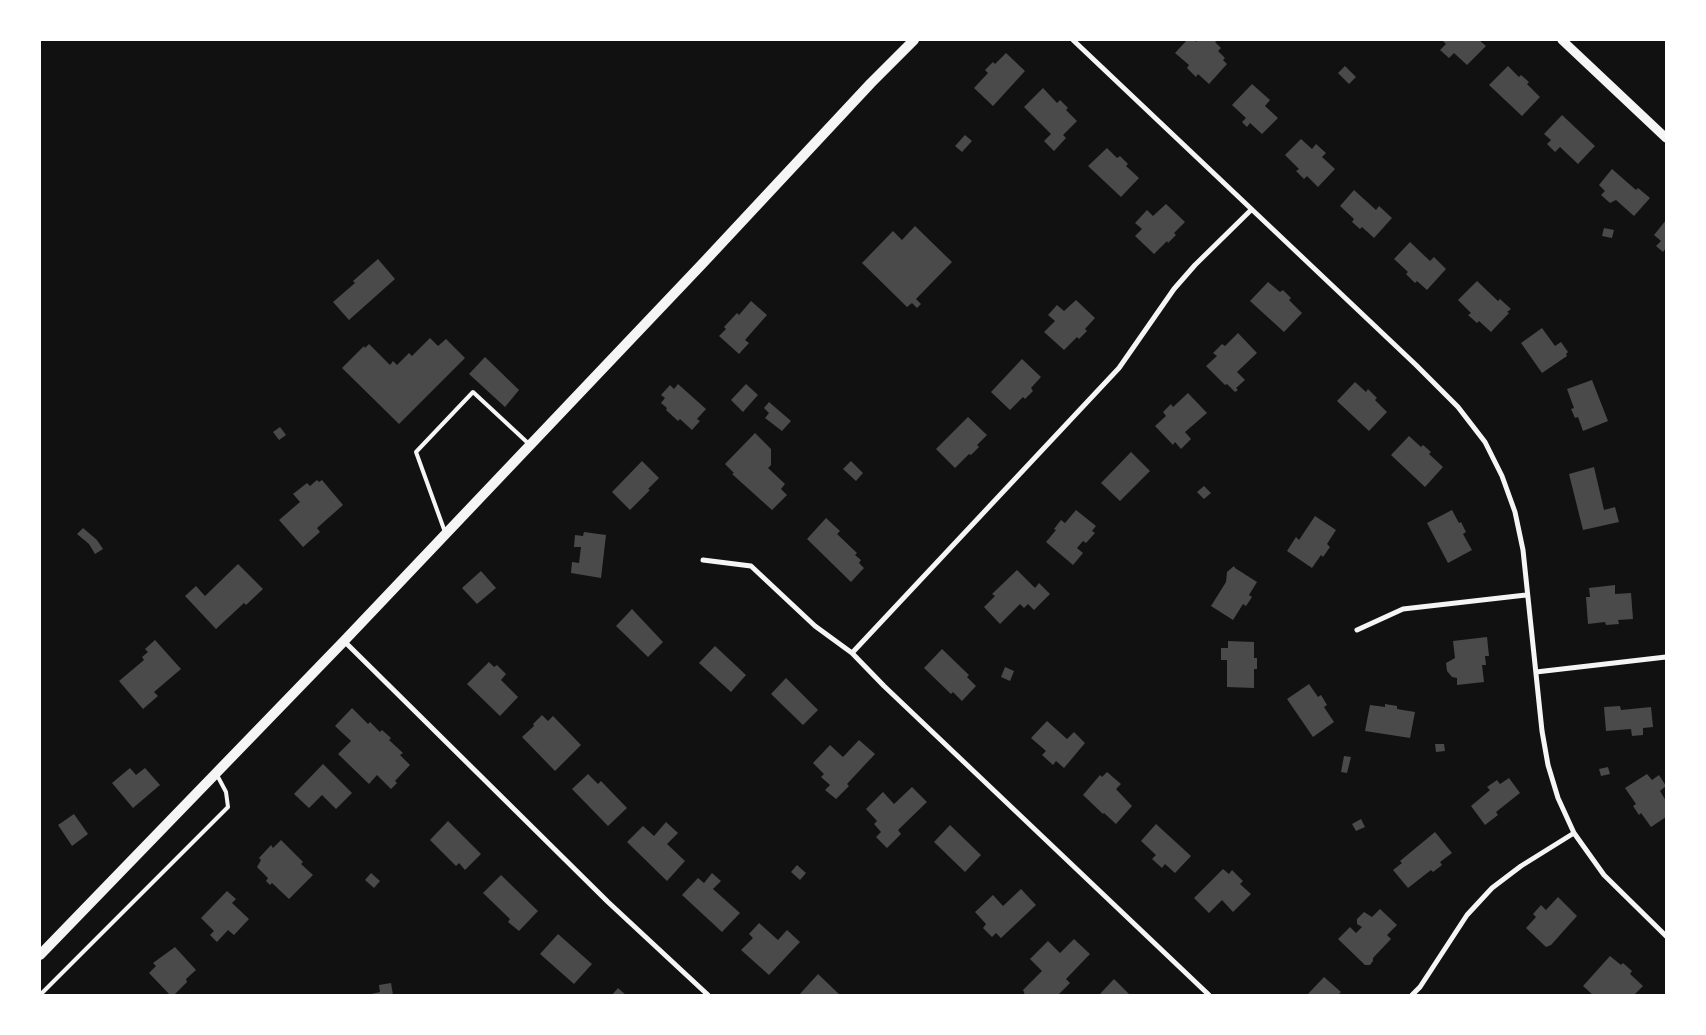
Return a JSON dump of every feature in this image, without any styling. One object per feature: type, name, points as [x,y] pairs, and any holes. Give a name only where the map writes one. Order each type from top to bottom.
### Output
[{"type":"main road","points":[[40,955],[344,641],[871,83],[914,40]]},
{"type":"street","points":[[1073,40],[1458,407],[1485,442],[1502,476],[1515,512],[1522,550],[1542,731],[1548,765],[1558,798],[1574,833],[1604,875],[1666,936]]},
{"type":"street","points":[[1562,40],[1666,138]]},
{"type":"street","points":[[852,653],[1119,368],[1174,289],[1195,265],[1251,210]]},
{"type":"street","points":[[703,560],[750,566],[815,626],[852,653],[891,693],[1209,995]]},
{"type":"street","points":[[1357,630],[1403,609],[1526,595]]},
{"type":"street","points":[[344,641],[608,902],[708,995]]},
{"type":"street","points":[[1536,672],[1666,657]]},
{"type":"street","points":[[1412,995],[1420,987],[1467,915],[1492,888],[1521,866],[1574,833]]},
{"type":"lane","points":[[445,534],[416,452],[472,392],[530,445]]},
{"type":"lane","points":[[40,995],[228,807],[226,792],[216,774]]},
{"type":"building","points":[[1187,40],[1194,40],[1196,42],[1198,40],[1219,40],[1215,42],[1221,48],[1218,51],[1225,58],[1223,60],[1227,64],[1209,84],[1198,74],[1196,77],[1187,68],[1189,65],[1175,53]]},
{"type":"building","points":[[1442,40],[1479,40],[1486,46],[1467,65],[1454,53],[1449,58],[1440,50],[1446,44]]},
{"type":"building","points":[[1006,53],[1025,71],[993,106],[974,88],[988,73],[985,70],[993,62],[995,64]]},
{"type":"building","points":[[1345,66],[1356,77],[1349,84],[1338,73]]},
{"type":"building","points":[[1508,66],[1519,77],[1521,75],[1529,82],[1527,84],[1540,97],[1522,116],[1489,85]]},
{"type":"building","points":[[1252,84],[1270,100],[1265,106],[1278,118],[1262,134],[1250,123],[1247,127],[1242,122],[1246,118],[1232,105]]},
{"type":"building","points":[[1043,88],[1057,103],[1060,100],[1068,108],[1066,110],[1077,121],[1063,135],[1066,138],[1054,151],[1044,141],[1051,134],[1024,107]]},
{"type":"building","points":[[1562,115],[1595,146],[1578,164],[1560,147],[1555,152],[1547,144],[1551,140],[1544,134]]},
{"type":"building","points":[[965,135],[972,141],[962,152],[955,146]]},
{"type":"building","points":[[1301,139],[1312,149],[1316,144],[1326,153],[1322,157],[1335,169],[1318,187],[1307,176],[1304,179],[1296,171],[1299,169],[1285,155]]},
{"type":"building","points":[[1107,148],[1117,158],[1120,156],[1128,164],[1126,166],[1139,178],[1121,197],[1088,166]]},
{"type":"building","points":[[1612,169],[1636,190],[1638,188],[1650,198],[1634,216],[1616,200],[1610,203],[1601,195],[1605,191],[1599,185]]},
{"type":"building","points":[[1354,190],[1376,210],[1379,206],[1392,218],[1374,238],[1362,227],[1360,229],[1352,222],[1354,219],[1340,206]]},
{"type":"building","points":[[1166,204],[1185,222],[1174,233],[1176,235],[1154,254],[1135,236],[1142,229],[1135,223],[1147,210],[1153,216]]},
{"type":"building","points":[[1666,220],[1666,248],[1663,252],[1656,246],[1661,241],[1654,235]]},
{"type":"building","points":[[915,226],[952,262],[916,299],[921,304],[917,308],[912,303],[907,307],[862,263],[893,231],[902,240]]},
{"type":"building","points":[[1604,228],[1614,230],[1612,238],[1602,236]]},
{"type":"building","points":[[1410,242],[1430,261],[1434,257],[1446,269],[1427,290],[1417,281],[1415,283],[1406,274],[1408,272],[1394,259]]},
{"type":"building","points":[[378,259],[395,279],[349,320],[333,302]]},
{"type":"building","points":[[1477,281],[1498,301],[1500,299],[1511,309],[1491,332],[1479,321],[1477,323],[1468,315],[1471,313],[1458,300]]},
{"type":"building","points":[[1268,282],[1280,292],[1283,290],[1291,298],[1289,300],[1302,313],[1284,332],[1250,301]]},
{"type":"building","points":[[1076,300],[1095,318],[1085,329],[1087,331],[1079,339],[1077,337],[1064,350],[1044,332],[1055,321],[1048,315],[1057,305],[1064,311]]},
{"type":"building","points":[[751,301],[767,315],[745,340],[749,343],[739,354],[719,336],[726,329],[724,327],[737,313],[739,315]]},
{"type":"building","points":[[1542,328],[1555,346],[1561,342],[1568,352],[1567,356],[1542,373],[1521,343]]},
{"type":"building","points":[[1238,333],[1257,353],[1237,372],[1245,380],[1236,388],[1238,390],[1235,392],[1206,366],[1217,356],[1213,353],[1222,344],[1225,346]]},
{"type":"building","points":[[430,338],[438,346],[446,339],[465,358],[399,424],[342,368],[364,346],[365,348],[369,344],[390,365],[393,361],[397,365],[409,353],[412,356]]},
{"type":"building","points":[[485,357],[519,390],[505,407],[469,374]]},
{"type":"building","points":[[1022,359],[1041,377],[1031,388],[1033,391],[1025,399],[1023,397],[1010,410],[991,392]]},
{"type":"building","points":[[1592,380],[1608,421],[1583,431],[1578,417],[1575,418],[1571,409],[1574,408],[1567,389]]},
{"type":"building","points":[[1355,382],[1366,392],[1368,389],[1377,398],[1375,400],[1387,412],[1369,431],[1337,401]]},
{"type":"building","points":[[678,384],[706,409],[697,419],[700,421],[692,430],[680,419],[678,421],[661,403],[665,398],[661,395],[670,385],[674,389]]},
{"type":"building","points":[[746,384],[758,395],[743,412],[731,400]]},
{"type":"building","points":[[1188,393],[1207,413],[1185,432],[1191,439],[1181,449],[1175,442],[1173,445],[1155,426],[1166,416],[1163,412],[1171,404],[1173,407]]},
{"type":"building","points":[[769,402],[791,421],[782,431],[765,418],[769,413],[764,408]]},
{"type":"building","points":[[968,417],[987,435],[977,445],[979,447],[955,468],[936,449]]},
{"type":"building","points":[[280,427],[286,435],[279,440],[273,432]]},
{"type":"building","points":[[755,433],[771,449],[771,465],[768,468],[785,484],[781,489],[787,495],[772,510],[732,474],[734,473],[725,464]]},
{"type":"building","points":[[1409,436],[1421,447],[1423,445],[1431,452],[1429,454],[1443,467],[1425,487],[1391,455]]},
{"type":"building","points":[[1131,452],[1150,471],[1120,501],[1101,483]]},
{"type":"building","points":[[642,461],[659,478],[630,510],[612,492]]},
{"type":"building","points":[[851,461],[863,473],[856,481],[843,469]]},
{"type":"building","points":[[1594,467],[1604,510],[1615,507],[1619,522],[1583,530],[1569,474]]},
{"type":"building","points":[[317,480],[319,482],[322,480],[343,505],[317,528],[320,532],[303,547],[279,520],[300,502],[293,494],[307,483],[310,486]]},
{"type":"building","points":[[1204,486],[1211,493],[1204,499],[1197,492]]},
{"type":"building","points":[[1076,510],[1096,526],[1092,531],[1095,533],[1086,543],[1083,541],[1077,548],[1083,553],[1073,565],[1046,542],[1056,530],[1054,529],[1061,520],[1065,523]]},
{"type":"building","points":[[1452,510],[1466,532],[1463,534],[1472,550],[1448,563],[1427,523]]},
{"type":"building","points":[[1315,516],[1336,530],[1327,544],[1330,547],[1323,557],[1321,555],[1312,568],[1287,551],[1296,537],[1299,540]]},
{"type":"building","points":[[826,518],[840,531],[837,534],[857,553],[855,555],[861,560],[859,563],[864,568],[851,582],[807,539]]},
{"type":"building","points":[[83,528],[97,540],[103,549],[95,554],[89,544],[77,534]]},
{"type":"building","points":[[584,532],[606,535],[601,578],[571,573],[572,562],[579,563],[581,547],[574,547],[575,535],[583,536]]},
{"type":"building","points":[[238,564],[263,589],[246,605],[244,603],[216,629],[185,596],[196,586],[205,596]]},
{"type":"building","points":[[1234,566],[1257,582],[1249,595],[1252,597],[1246,606],[1243,604],[1233,620],[1211,606],[1226,582],[1227,572]]},
{"type":"building","points":[[1017,570],[1035,588],[1039,583],[1050,594],[1034,610],[1028,604],[1024,608],[1020,604],[1000,624],[984,607],[995,596],[992,594]]},
{"type":"building","points":[[481,571],[496,588],[477,604],[462,588]]},
{"type":"building","points":[[1615,585],[1615,594],[1631,593],[1633,619],[1618,620],[1619,624],[1606,625],[1605,622],[1588,624],[1586,597],[1590,597],[1589,588]]},
{"type":"building","points":[[632,609],[663,642],[648,657],[616,626]]},
{"type":"building","points":[[1487,637],[1489,656],[1485,656],[1486,665],[1482,665],[1484,682],[1457,685],[1457,678],[1452,677],[1447,671],[1446,663],[1455,658],[1453,641]]},
{"type":"building","points":[[155,640],[181,669],[154,692],[158,696],[143,709],[119,681],[144,660],[142,657],[148,652],[145,649]]},
{"type":"building","points":[[1228,641],[1254,642],[1254,658],[1257,658],[1257,669],[1254,669],[1254,688],[1227,687],[1227,660],[1221,660],[1221,648],[1228,648]]},
{"type":"building","points":[[715,646],[746,675],[731,692],[699,663]]},
{"type":"building","points":[[942,649],[969,675],[967,677],[976,686],[962,701],[953,692],[951,694],[924,668]]},
{"type":"building","points":[[489,662],[494,667],[497,665],[506,674],[501,680],[518,697],[500,716],[467,684]]},
{"type":"building","points":[[1005,667],[1014,671],[1010,681],[1001,677]]},
{"type":"building","points":[[786,678],[818,710],[803,725],[771,694]]},
{"type":"building","points":[[1309,684],[1318,697],[1321,695],[1327,705],[1324,707],[1334,722],[1313,737],[1287,699]]},
{"type":"building","points":[[1385,704],[1397,706],[1397,709],[1415,712],[1410,738],[1365,731],[1370,705],[1385,707]]},
{"type":"building","points":[[1620,706],[1621,710],[1651,707],[1653,727],[1643,728],[1643,735],[1632,736],[1631,729],[1606,731],[1604,707]]},
{"type":"building","points":[[352,708],[368,724],[370,722],[380,732],[382,730],[391,738],[389,740],[403,753],[400,755],[410,765],[395,781],[397,783],[391,789],[377,775],[369,784],[338,754],[351,741],[335,726]]},
{"type":"building","points":[[542,715],[548,721],[553,716],[581,745],[555,771],[522,737]]},
{"type":"building","points":[[1047,721],[1067,739],[1074,732],[1085,743],[1064,768],[1056,761],[1053,765],[1042,755],[1046,751],[1031,738]]},
{"type":"building","points":[[859,740],[875,754],[847,784],[849,786],[836,799],[825,790],[830,785],[821,777],[824,774],[813,763],[830,745],[843,757]]},
{"type":"building","points":[[1435,744],[1444,744],[1445,751],[1436,752]]},
{"type":"building","points":[[1344,756],[1351,757],[1347,773],[1341,772]]},
{"type":"building","points":[[323,764],[352,793],[336,809],[322,795],[309,808],[294,794]]},
{"type":"building","points":[[1608,767],[1610,774],[1601,776],[1599,769]]},
{"type":"building","points":[[130,768],[136,775],[145,768],[160,785],[133,808],[112,783]]},
{"type":"building","points":[[1107,772],[1121,784],[1116,789],[1132,806],[1116,824],[1083,795],[1100,775],[1102,777]]},
{"type":"building","points":[[588,774],[598,784],[601,781],[627,808],[608,826],[572,789]]},
{"type":"building","points":[[1647,774],[1652,780],[1659,775],[1666,786],[1660,791],[1666,801],[1666,817],[1651,827],[1641,813],[1639,815],[1633,806],[1636,804],[1625,788]]},
{"type":"building","points":[[1509,778],[1520,793],[1496,812],[1498,815],[1485,825],[1471,806],[1490,790],[1487,787],[1497,780],[1500,784]]},
{"type":"building","points":[[912,787],[927,802],[898,830],[901,834],[887,848],[876,837],[881,832],[874,824],[877,821],[866,809],[883,792],[894,804]]},
{"type":"building","points":[[74,814],[88,834],[72,846],[58,825]]},
{"type":"building","points":[[1361,819],[1365,827],[1356,831],[1352,824]]},
{"type":"building","points":[[448,821],[481,854],[465,870],[459,863],[456,866],[430,840]]},
{"type":"building","points":[[666,822],[678,833],[667,844],[685,861],[667,881],[627,842],[643,826],[654,836]]},
{"type":"building","points":[[1156,824],[1191,856],[1175,873],[1165,864],[1162,868],[1152,859],[1156,855],[1141,841]]},
{"type":"building","points":[[950,825],[981,855],[965,872],[934,842]]},
{"type":"building","points":[[1435,832],[1452,853],[1440,862],[1442,865],[1433,872],[1431,870],[1408,888],[1393,870],[1402,863],[1400,861]]},
{"type":"building","points":[[281,840],[313,875],[289,899],[272,883],[270,885],[266,881],[268,878],[257,867],[261,860],[259,858],[271,845],[273,848]]},
{"type":"building","points":[[797,865],[806,873],[800,880],[791,872]]},
{"type":"building","points":[[1223,869],[1229,874],[1232,870],[1243,881],[1240,884],[1251,894],[1233,912],[1222,900],[1209,913],[1194,898]]},
{"type":"building","points":[[371,873],[380,881],[374,888],[365,880]]},
{"type":"building","points":[[712,873],[721,881],[713,889],[740,913],[722,932],[682,895],[698,878],[704,883]]},
{"type":"building","points":[[501,875],[538,911],[519,931],[508,922],[510,919],[483,893]]},
{"type":"building","points":[[1021,889],[1036,905],[1001,938],[996,933],[992,937],[983,928],[986,924],[975,912],[993,895],[1003,906]]},
{"type":"building","points":[[227,891],[236,899],[232,903],[249,919],[234,935],[228,930],[217,942],[210,935],[214,931],[201,918]]},
{"type":"building","points":[[1558,897],[1577,916],[1551,945],[1546,947],[1526,928],[1536,917],[1533,914],[1541,905],[1546,910]]},
{"type":"building","points":[[1380,909],[1397,925],[1387,935],[1391,939],[1373,958],[1370,965],[1365,965],[1338,939],[1350,927],[1356,933],[1362,927],[1357,924],[1357,919],[1364,912],[1372,917]]},
{"type":"building","points":[[759,923],[778,940],[787,930],[800,942],[769,975],[741,950],[753,938],[749,934]]},
{"type":"building","points":[[558,934],[592,964],[574,984],[540,954]]},
{"type":"building","points":[[1074,939],[1090,954],[1066,979],[1070,983],[1058,995],[1025,995],[1023,990],[1042,971],[1030,959],[1048,941],[1060,953]]},
{"type":"building","points":[[175,947],[196,970],[186,979],[187,982],[174,995],[170,995],[149,973],[156,966],[153,963]]},
{"type":"building","points":[[1610,956],[1621,965],[1623,963],[1632,971],[1630,974],[1643,986],[1634,995],[1593,995],[1583,986]]},
{"type":"building","points":[[818,974],[840,995],[799,995]]},
{"type":"building","points":[[1324,977],[1341,992],[1338,995],[1307,995]]},
{"type":"building","points":[[1114,979],[1130,995],[1099,995]]},
{"type":"building","points":[[391,983],[393,995],[367,995],[380,992],[379,985]]},
{"type":"building","points":[[618,988],[626,995],[612,995]]}]
